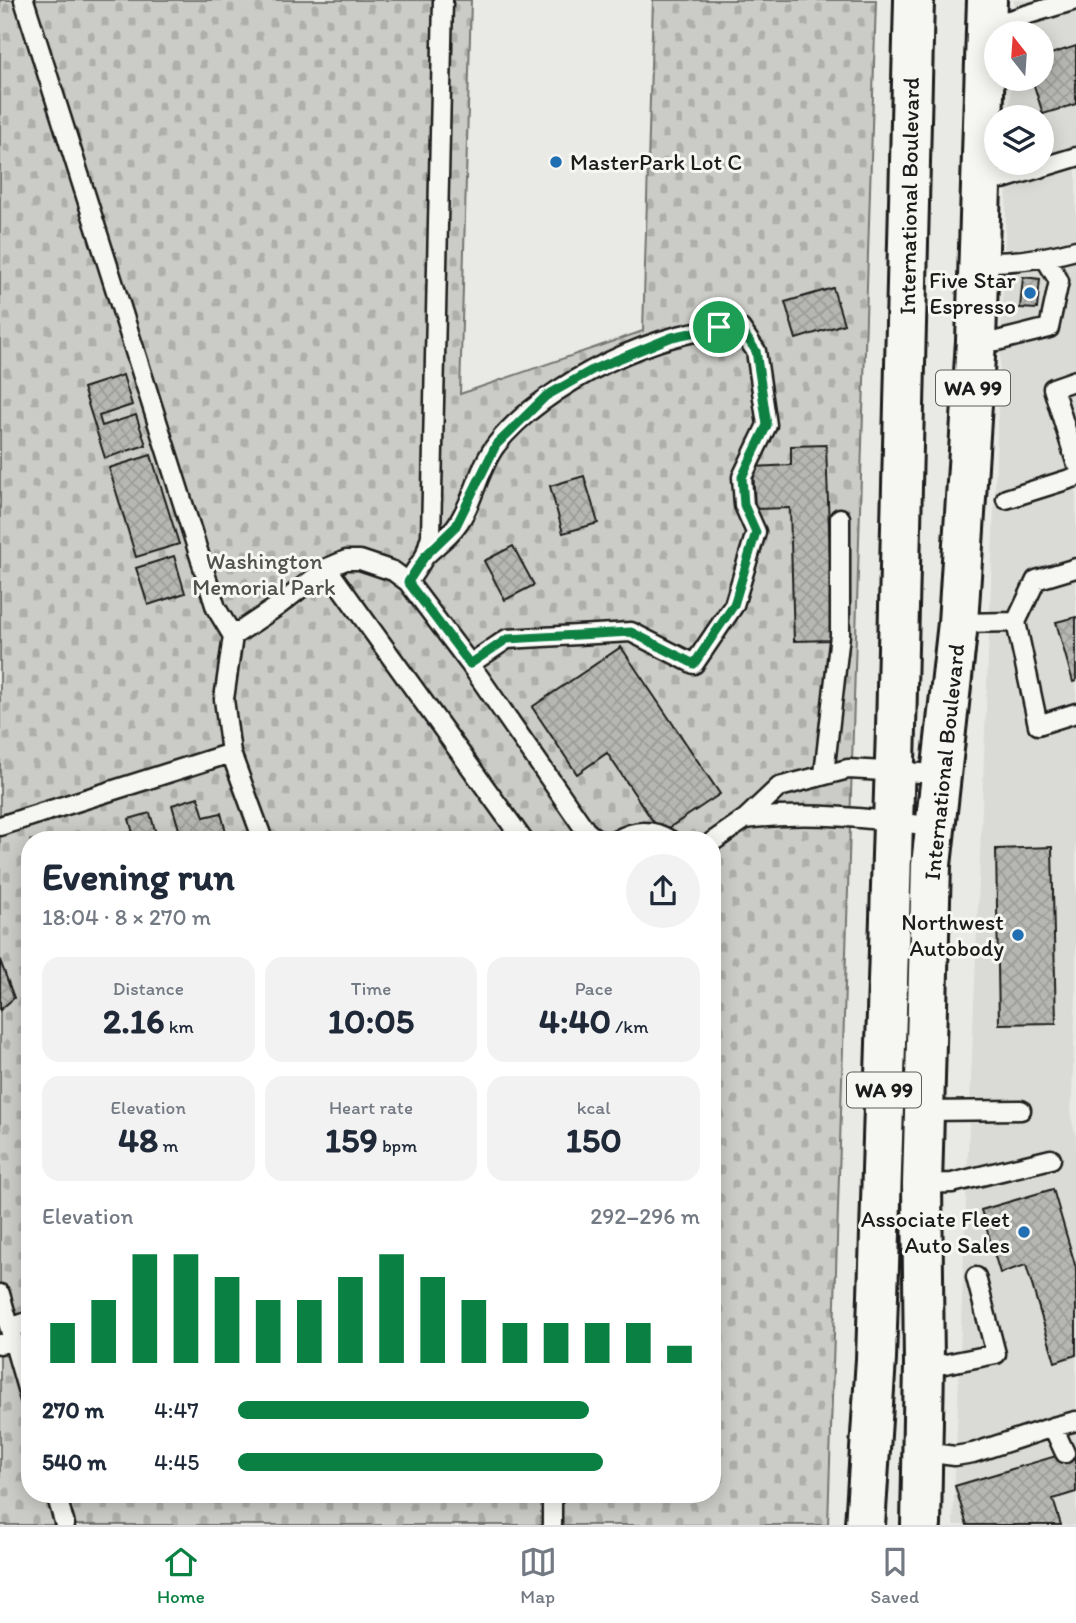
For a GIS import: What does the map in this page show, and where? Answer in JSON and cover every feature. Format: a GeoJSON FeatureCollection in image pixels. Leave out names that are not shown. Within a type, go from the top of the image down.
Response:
{"type":"FeatureCollection","features":[{"type":"Feature","properties":{"kind":"main road","name":"International Boulevard"},"geometry":{"type":"LineString","coordinates":[[865,1525],[876,1359],[895,773],[914,0]]}},
{"type":"Feature","properties":{"kind":"main road","name":"International Boulevard"},"geometry":{"type":"LineString","coordinates":[[921,1525],[924,1365],[922,1184],[931,865],[939,774],[958,624],[976,341],[986,11]]}},
{"type":"Feature","properties":{"kind":"lane"},"geometry":{"type":"LineString","coordinates":[[24,0],[216,608],[233,636],[224,699],[231,753],[259,831]]}},
{"type":"Feature","properties":{"kind":"lane"},"geometry":{"type":"LineString","coordinates":[[425,556],[431,536],[443,0]]}},
{"type":"Feature","properties":{"kind":"lane"},"geometry":{"type":"LineString","coordinates":[[986,11],[1009,20],[1076,0]]}},
{"type":"Feature","properties":{"kind":"lane"},"geometry":{"type":"LineString","coordinates":[[980,179],[1003,179],[1076,157]]}},
{"type":"Feature","properties":{"kind":"lane"},"geometry":{"type":"LineString","coordinates":[[977,262],[1001,263],[1045,258],[1076,250]]}},
{"type":"Feature","properties":{"kind":"lane"},"geometry":{"type":"LineString","coordinates":[[976,341],[997,341],[1049,328],[1059,281],[1045,258]]}},
{"type":"Feature","properties":{"kind":"lane"},"geometry":{"type":"LineString","coordinates":[[408,582],[425,556],[456,526],[496,445],[546,396],[594,369],[672,337],[719,327],[741,329],[756,351],[767,425],[742,477],[744,505],[756,532],[734,605],[694,664],[631,632],[507,639],[470,664]]}},
{"type":"Feature","properties":{"kind":"lane"},"geometry":{"type":"LineString","coordinates":[[1076,380],[1053,387],[1076,461]]}},
{"type":"Feature","properties":{"kind":"lane"},"geometry":{"type":"LineString","coordinates":[[1006,499],[1076,477]]}},
{"type":"Feature","properties":{"kind":"lane"},"geometry":{"type":"LineString","coordinates":[[824,774],[840,635],[840,517]]}},
{"type":"Feature","properties":{"kind":"lane"},"geometry":{"type":"LineString","coordinates":[[233,636],[327,568],[346,560],[360,560],[393,571],[408,582],[470,664],[586,831]]}},
{"type":"Feature","properties":{"kind":"lane"},"geometry":{"type":"LineString","coordinates":[[327,568],[517,831]]}},
{"type":"Feature","properties":{"kind":"lane"},"geometry":{"type":"LineString","coordinates":[[1076,568],[1036,580],[1016,622],[1038,725],[1076,713]]}},
{"type":"Feature","properties":{"kind":"lane"},"geometry":{"type":"LineString","coordinates":[[958,624],[1016,622]]}},
{"type":"Feature","properties":{"kind":"lane"},"geometry":{"type":"LineString","coordinates":[[0,826],[231,753]]}},
{"type":"Feature","properties":{"kind":"lane"},"geometry":{"type":"LineString","coordinates":[[721,836],[779,787],[824,774],[848,769],[939,774]]}},
{"type":"Feature","properties":{"kind":"lane"},"geometry":{"type":"LineString","coordinates":[[744,819],[787,813],[936,827]]}},
{"type":"Feature","properties":{"kind":"lane"},"geometry":{"type":"LineString","coordinates":[[925,1111],[1021,1110]]}},
{"type":"Feature","properties":{"kind":"lane"},"geometry":{"type":"LineString","coordinates":[[922,1184],[952,1183],[1051,1159]]}},
{"type":"Feature","properties":{"kind":"lane"},"geometry":{"type":"LineString","coordinates":[[924,1365],[945,1364],[996,1354],[976,1277]]}},
{"type":"Feature","properties":{"kind":"lane"},"geometry":{"type":"LineString","coordinates":[[0,1294],[8,1337],[21,1374]]}},
{"type":"Feature","properties":{"kind":"lane"},"geometry":{"type":"LineString","coordinates":[[923,1452],[955,1456],[973,1453],[1076,1420]]}},
{"type":"Feature","properties":{"kind":"lane"},"geometry":{"type":"LineString","coordinates":[[1054,1427],[1065,1453]]}},
{"type":"Feature","properties":{"kind":"lane"},"geometry":{"type":"LineString","coordinates":[[59,1503],[65,1525]]}},
{"type":"Feature","properties":{"kind":"lane"},"geometry":{"type":"LineString","coordinates":[[552,1503],[552,1525]]}},
{"type":"Feature","properties":{"kind":"shaded area"},"geometry":{"type":"Polygon","coordinates":[[[1014,0],[1076,0],[1076,995],[1071,1117],[1076,1136],[1076,1525],[953,1525],[1008,175],[1054,175],[1054,105],[1010,105],[1010,91],[1054,91],[1054,21],[1013,21],[1014,0]]]}},
{"type":"Feature","properties":{"kind":"green space","name":"Washington Memorial Park"},"geometry":{"type":"Polygon","coordinates":[[[0,0],[471,0],[460,394],[643,331],[653,0],[876,0],[828,1525],[0,1525],[0,0]]]}},
{"type":"Feature","properties":{"kind":"building"},"geometry":{"type":"Polygon","coordinates":[[[1076,46],[1076,104],[1054,111],[1054,105],[1040,105],[1036,91],[1054,91],[1054,53],[1076,46]]]}},
{"type":"Feature","properties":{"kind":"building","name":"Five Star Espresso"},"geometry":{"type":"Polygon","coordinates":[[[1023,277],[1040,279],[1037,309],[1020,308],[1023,277]]]}},
{"type":"Feature","properties":{"kind":"building"},"geometry":{"type":"Polygon","coordinates":[[[833,288],[844,324],[796,339],[785,302],[833,288]]]}},
{"type":"Feature","properties":{"kind":"building"},"geometry":{"type":"Polygon","coordinates":[[[123,375],[132,405],[99,416],[102,426],[136,415],[146,445],[105,458],[83,388],[123,375]]]}},
{"type":"Feature","properties":{"kind":"building"},"geometry":{"type":"Polygon","coordinates":[[[826,445],[833,640],[794,641],[790,508],[755,509],[753,467],[791,465],[791,446],[826,445]]]}},
{"type":"Feature","properties":{"kind":"building"},"geometry":{"type":"Polygon","coordinates":[[[151,455],[179,544],[136,557],[109,468],[151,455]]]}},
{"type":"Feature","properties":{"kind":"building"},"geometry":{"type":"Polygon","coordinates":[[[584,476],[598,523],[563,533],[550,486],[584,476]]]}},
{"type":"Feature","properties":{"kind":"building"},"geometry":{"type":"Polygon","coordinates":[[[513,546],[534,585],[505,600],[484,561],[513,546]]]}},
{"type":"Feature","properties":{"kind":"building"},"geometry":{"type":"Polygon","coordinates":[[[174,556],[185,593],[148,605],[136,568],[174,556]]]}},
{"type":"Feature","properties":{"kind":"building"},"geometry":{"type":"Polygon","coordinates":[[[1076,617],[1076,681],[1073,682],[1056,622],[1076,617]]]}},
{"type":"Feature","properties":{"kind":"building"},"geometry":{"type":"Polygon","coordinates":[[[621,647],[720,794],[664,831],[660,831],[607,753],[577,774],[532,707],[621,647]]]}},
{"type":"Feature","properties":{"kind":"building"},"geometry":{"type":"Polygon","coordinates":[[[198,797],[204,817],[221,813],[226,831],[179,831],[172,805],[198,797]]]}},
{"type":"Feature","properties":{"kind":"building"},"geometry":{"type":"Polygon","coordinates":[[[150,813],[155,831],[132,831],[129,819],[150,813]]]}},
{"type":"Feature","properties":{"kind":"building"},"geometry":{"type":"Polygon","coordinates":[[[1052,847],[1056,1023],[999,1024],[996,849],[1052,847]]]}},
{"type":"Feature","properties":{"kind":"building"},"geometry":{"type":"Polygon","coordinates":[[[0,960],[14,998],[0,1010],[0,960]]]}},
{"type":"Feature","properties":{"kind":"building"},"geometry":{"type":"Polygon","coordinates":[[[1053,1189],[1076,1268],[1076,1355],[1055,1362],[1026,1265],[1000,1273],[981,1210],[1053,1189]]]}},
{"type":"Feature","properties":{"kind":"building"},"geometry":{"type":"Polygon","coordinates":[[[1076,1450],[1076,1492],[1053,1499],[1061,1525],[967,1525],[955,1486],[1076,1450]]]}},
{"type":"Feature","properties":{"kind":"place","name":"MasterPark Lot C"},"geometry":{"type":"Point","coordinates":[556,162]}},
{"type":"Feature","properties":{"kind":"place","name":"Five Star Espresso"},"geometry":{"type":"Point","coordinates":[1030,293]}},
{"type":"Feature","properties":{"kind":"place","name":"Northwest Autobody"},"geometry":{"type":"Point","coordinates":[1018,935]}},
{"type":"Feature","properties":{"kind":"place","name":"Associate Fleet Auto Sales"},"geometry":{"type":"Point","coordinates":[1024,1232]}},
{"type":"Feature","properties":{"kind":"route"},"geometry":{"type":"LineString","coordinates":[[719,327],[741,329],[756,351],[767,425],[742,477],[744,505],[756,532],[734,605],[694,664],[631,632],[507,639],[470,664],[408,582],[425,556],[456,526],[496,445],[546,396],[594,369],[672,337],[719,327]]}}]}
